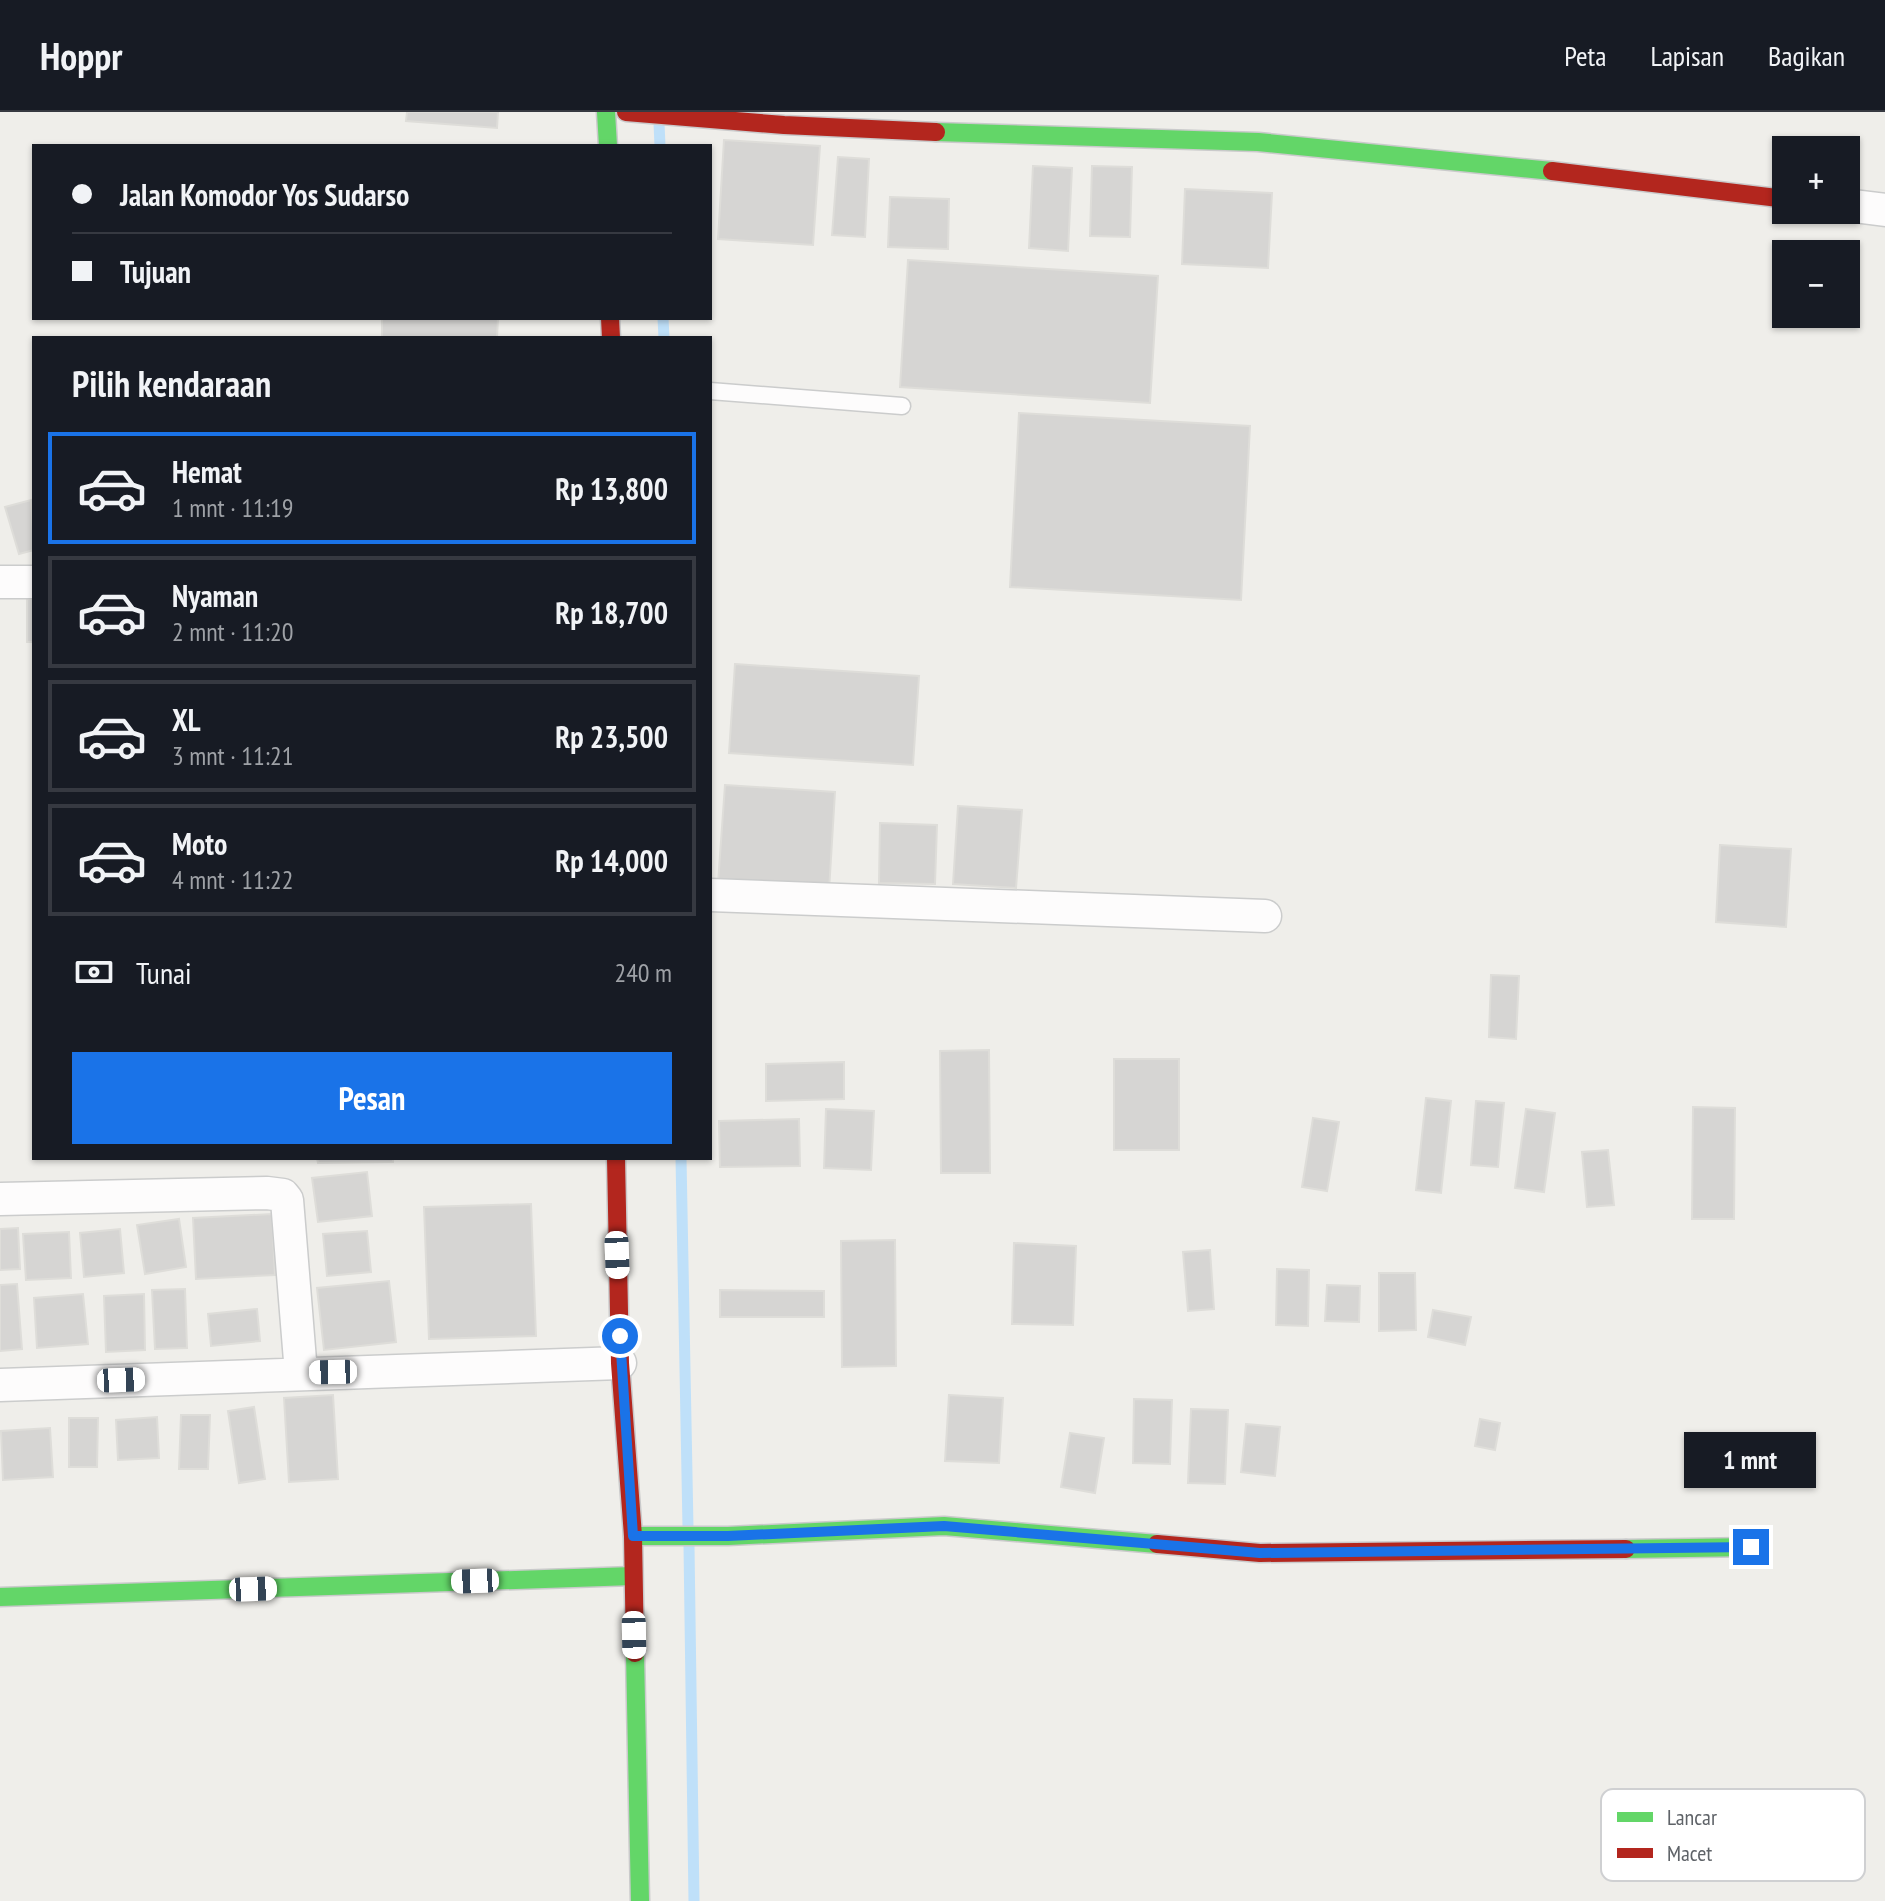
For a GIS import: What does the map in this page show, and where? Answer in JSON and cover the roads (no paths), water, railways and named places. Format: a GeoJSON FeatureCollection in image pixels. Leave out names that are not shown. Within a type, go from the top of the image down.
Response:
{"type":"FeatureCollection","features":[{"type":"Feature","properties":{"kind":"street"},"geometry":{"type":"LineString","coordinates":[[606,112],[608,144]]}},
{"type":"Feature","properties":{"kind":"street"},"geometry":{"type":"LineString","coordinates":[[635,113],[846,131],[1261,142],[1494,163],[1772,197]]}},
{"type":"Feature","properties":{"kind":"street"},"geometry":{"type":"LineString","coordinates":[[1860,207],[1885,210]]}},
{"type":"Feature","properties":{"kind":"street"},"geometry":{"type":"LineString","coordinates":[[0,582],[32,582]]}},
{"type":"Feature","properties":{"kind":"street"},"geometry":{"type":"LineString","coordinates":[[712,895],[1265,916]]}},
{"type":"Feature","properties":{"kind":"street"},"geometry":{"type":"LineString","coordinates":[[616,1160],[620,1363],[633,1536],[640,1901]]}},
{"type":"Feature","properties":{"kind":"street"},"geometry":{"type":"LineString","coordinates":[[0,1199],[283,1195],[287,1200],[301,1373]]}},
{"type":"Feature","properties":{"kind":"street"},"geometry":{"type":"LineString","coordinates":[[0,1385],[620,1363]]}},
{"type":"Feature","properties":{"kind":"street"},"geometry":{"type":"LineString","coordinates":[[633,1536],[728,1536],[944,1526],[1260,1553],[1751,1547]]}},
{"type":"Feature","properties":{"kind":"street"},"geometry":{"type":"LineString","coordinates":[[0,1597],[633,1576]]}},
{"type":"Feature","properties":{"kind":"lane"},"geometry":{"type":"LineString","coordinates":[[712,391],[902,406]]}},
{"type":"Feature","properties":{"kind":"waterway"},"geometry":{"type":"LineString","coordinates":[[659,123],[660,144]]}},
{"type":"Feature","properties":{"kind":"waterway"},"geometry":{"type":"LineString","coordinates":[[663,320],[664,336]]}},
{"type":"Feature","properties":{"kind":"waterway"},"geometry":{"type":"LineString","coordinates":[[681,1160],[688,1528]]}},
{"type":"Feature","properties":{"kind":"waterway"},"geometry":{"type":"LineString","coordinates":[[689,1546],[694,1901]]}}]}
